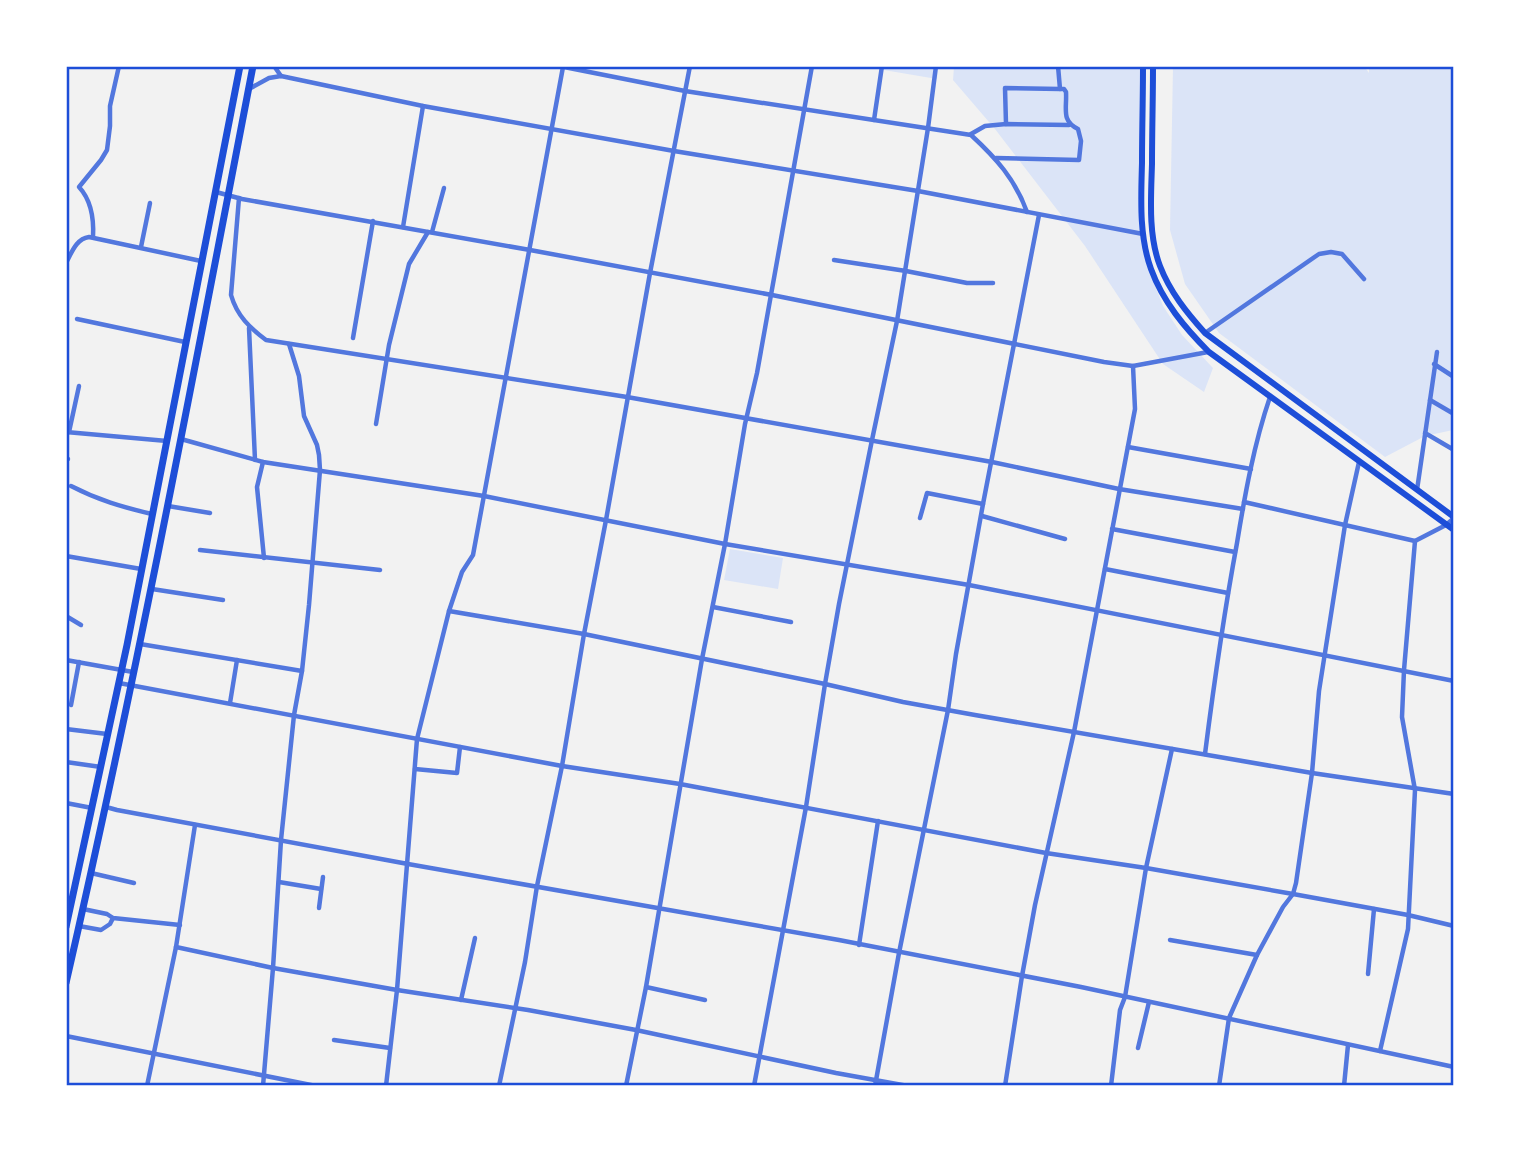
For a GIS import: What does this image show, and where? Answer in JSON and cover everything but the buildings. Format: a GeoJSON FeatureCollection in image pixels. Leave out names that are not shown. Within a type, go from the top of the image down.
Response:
{"type":"FeatureCollection","features":[{"type":"Feature","properties":{"kind":"main road"},"geometry":{"type":"LineString","coordinates":[[66,927],[119,683],[240,66]]}},
{"type":"Feature","properties":{"kind":"main road"},"geometry":{"type":"LineString","coordinates":[[66,983],[151,589],[253,66]]}},
{"type":"Feature","properties":{"kind":"main road"},"geometry":{"type":"LineString","coordinates":[[1143,66],[1143,234],[1151,269],[1159,288],[1181,323],[1209,352],[1454,530]]}},
{"type":"Feature","properties":{"kind":"main road"},"geometry":{"type":"LineString","coordinates":[[1153,66],[1151,205],[1154,247],[1159,265],[1179,301],[1205,333],[1454,518]]}},
{"type":"Feature","properties":{"kind":"main road"},"geometry":{"type":"LineString","coordinates":[[1141,205],[1151,205]]}},
{"type":"Feature","properties":{"kind":"street"},"geometry":{"type":"LineString","coordinates":[[93,237],[89,201],[79,187],[107,150],[109,115],[119,66]]}},
{"type":"Feature","properties":{"kind":"street"},"geometry":{"type":"LineString","coordinates":[[274,66],[281,76]]}},
{"type":"Feature","properties":{"kind":"street"},"geometry":{"type":"LineString","coordinates":[[499,1086],[562,766],[650,273],[690,66]]}},
{"type":"Feature","properties":{"kind":"street"},"geometry":{"type":"LineString","coordinates":[[626,1086],[812,66]]}},
{"type":"Feature","properties":{"kind":"street"},"geometry":{"type":"LineString","coordinates":[[874,120],[882,66]]}},
{"type":"Feature","properties":{"kind":"street"},"geometry":{"type":"LineString","coordinates":[[754,1086],[806,807],[825,684],[906,271],[936,66]]}},
{"type":"Feature","properties":{"kind":"street"},"geometry":{"type":"LineString","coordinates":[[1058,66],[1060,89]]}},
{"type":"Feature","properties":{"kind":"street"},"geometry":{"type":"LineString","coordinates":[[386,1086],[397,990],[417,739],[449,611],[462,572],[473,555],[564,67],[594,69],[685,91],[971,135],[996,158],[1014,183],[1027,212]]}},
{"type":"Feature","properties":{"kind":"street"},"geometry":{"type":"LineString","coordinates":[[249,89],[269,78],[281,76],[423,106],[918,191],[1143,234]]}},
{"type":"Feature","properties":{"kind":"street"},"geometry":{"type":"LineString","coordinates":[[1006,124],[1005,88],[1064,89],[1069,125]]}},
{"type":"Feature","properties":{"kind":"street"},"geometry":{"type":"LineString","coordinates":[[403,227],[423,106]]}},
{"type":"Feature","properties":{"kind":"street"},"geometry":{"type":"LineString","coordinates":[[971,135],[985,126],[1006,124],[1069,125],[1079,129],[1079,160],[996,158]]}},
{"type":"Feature","properties":{"kind":"street"},"geometry":{"type":"LineString","coordinates":[[376,425],[389,345],[409,264],[430,232],[444,188]]}},
{"type":"Feature","properties":{"kind":"street"},"geometry":{"type":"LineString","coordinates":[[215,192],[772,295],[1104,362],[1133,366],[1209,352]]}},
{"type":"Feature","properties":{"kind":"street"},"geometry":{"type":"LineString","coordinates":[[239,198],[230,296],[249,327],[266,340],[628,397],[992,462],[1119,489],[1243,509]]}},
{"type":"Feature","properties":{"kind":"street"},"geometry":{"type":"LineString","coordinates":[[141,247],[150,203]]}},
{"type":"Feature","properties":{"kind":"street"},"geometry":{"type":"LineString","coordinates":[[875,1082],[948,710],[983,504],[1039,215]]}},
{"type":"Feature","properties":{"kind":"street"},"geometry":{"type":"LineString","coordinates":[[354,338],[373,221]]}},
{"type":"Feature","properties":{"kind":"street"},"geometry":{"type":"LineString","coordinates":[[66,263],[83,237],[202,261]]}},
{"type":"Feature","properties":{"kind":"street"},"geometry":{"type":"LineString","coordinates":[[1205,333],[1319,254],[1342,254],[1364,279]]}},
{"type":"Feature","properties":{"kind":"street"},"geometry":{"type":"LineString","coordinates":[[834,260],[967,283],[993,283]]}},
{"type":"Feature","properties":{"kind":"street"},"geometry":{"type":"LineString","coordinates":[[77,318],[186,342]]}},
{"type":"Feature","properties":{"kind":"street"},"geometry":{"type":"LineString","coordinates":[[249,327],[256,460]]}},
{"type":"Feature","properties":{"kind":"street"},"geometry":{"type":"LineString","coordinates":[[264,1086],[281,840],[294,715],[302,671],[320,470],[317,445],[304,416],[299,376],[289,344]]}},
{"type":"Feature","properties":{"kind":"street"},"geometry":{"type":"LineString","coordinates":[[1417,491],[1437,352]]}},
{"type":"Feature","properties":{"kind":"street"},"geometry":{"type":"LineString","coordinates":[[1434,364],[1454,377]]}},
{"type":"Feature","properties":{"kind":"street"},"geometry":{"type":"LineString","coordinates":[[1005,1086],[1022,976],[1046,853],[1074,732],[1135,410],[1133,366]]}},
{"type":"Feature","properties":{"kind":"street"},"geometry":{"type":"LineString","coordinates":[[79,386],[68,432],[167,442]]}},
{"type":"Feature","properties":{"kind":"street"},"geometry":{"type":"LineString","coordinates":[[1205,754],[1220,635],[1244,502],[1261,424],[1270,397]]}},
{"type":"Feature","properties":{"kind":"street"},"geometry":{"type":"LineString","coordinates":[[1430,400],[1454,414]]}},
{"type":"Feature","properties":{"kind":"street"},"geometry":{"type":"LineString","coordinates":[[1425,433],[1454,450]]}},
{"type":"Feature","properties":{"kind":"street"},"geometry":{"type":"LineString","coordinates":[[180,439],[263,462],[484,496],[725,544],[970,585],[1454,681]]}},
{"type":"Feature","properties":{"kind":"street"},"geometry":{"type":"LineString","coordinates":[[1128,447],[1251,469]]}},
{"type":"Feature","properties":{"kind":"street"},"geometry":{"type":"LineString","coordinates":[[263,462],[257,487],[264,558]]}},
{"type":"Feature","properties":{"kind":"street"},"geometry":{"type":"LineString","coordinates":[[1219,1086],[1228,1018],[1256,955],[1293,894],[1296,883],[1312,773],[1324,656],[1345,525],[1359,462]]}},
{"type":"Feature","properties":{"kind":"street"},"geometry":{"type":"LineString","coordinates":[[71,486],[91,497],[152,514]]}},
{"type":"Feature","properties":{"kind":"street"},"geometry":{"type":"LineString","coordinates":[[920,518],[926,493],[983,504]]}},
{"type":"Feature","properties":{"kind":"street"},"geometry":{"type":"LineString","coordinates":[[1244,502],[1415,541],[1454,518]]}},
{"type":"Feature","properties":{"kind":"street"},"geometry":{"type":"LineString","coordinates":[[167,506],[209,513]]}},
{"type":"Feature","properties":{"kind":"street"},"geometry":{"type":"LineString","coordinates":[[982,516],[1065,539]]}},
{"type":"Feature","properties":{"kind":"street"},"geometry":{"type":"LineString","coordinates":[[1112,529],[1235,552]]}},
{"type":"Feature","properties":{"kind":"street"},"geometry":{"type":"LineString","coordinates":[[1380,1051],[1408,929],[1415,790],[1402,717],[1415,541]]}},
{"type":"Feature","properties":{"kind":"street"},"geometry":{"type":"LineString","coordinates":[[200,551],[380,570]]}},
{"type":"Feature","properties":{"kind":"street"},"geometry":{"type":"LineString","coordinates":[[66,556],[141,569]]}},
{"type":"Feature","properties":{"kind":"street"},"geometry":{"type":"LineString","coordinates":[[1105,569],[1228,593]]}},
{"type":"Feature","properties":{"kind":"street"},"geometry":{"type":"LineString","coordinates":[[151,589],[223,600]]}},
{"type":"Feature","properties":{"kind":"street"},"geometry":{"type":"LineString","coordinates":[[713,607],[791,622]]}},
{"type":"Feature","properties":{"kind":"street"},"geometry":{"type":"LineString","coordinates":[[449,611],[584,634],[904,702],[1312,773],[1454,794]]}},
{"type":"Feature","properties":{"kind":"street"},"geometry":{"type":"LineString","coordinates":[[66,616],[80,625]]}},
{"type":"Feature","properties":{"kind":"street"},"geometry":{"type":"LineString","coordinates":[[139,644],[302,671]]}},
{"type":"Feature","properties":{"kind":"street"},"geometry":{"type":"LineString","coordinates":[[66,660],[133,672]]}},
{"type":"Feature","properties":{"kind":"street"},"geometry":{"type":"LineString","coordinates":[[230,703],[237,660]]}},
{"type":"Feature","properties":{"kind":"street"},"geometry":{"type":"LineString","coordinates":[[71,705],[79,662]]}},
{"type":"Feature","properties":{"kind":"street"},"geometry":{"type":"LineString","coordinates":[[119,683],[1046,853],[1293,894],[1454,926]]}},
{"type":"Feature","properties":{"kind":"street"},"geometry":{"type":"LineString","coordinates":[[66,729],[108,735]]}},
{"type":"Feature","properties":{"kind":"street"},"geometry":{"type":"LineString","coordinates":[[415,769],[457,773],[460,747]]}},
{"type":"Feature","properties":{"kind":"street"},"geometry":{"type":"LineString","coordinates":[[1111,1086],[1120,1010],[1125,997],[1146,868],[1172,749]]}},
{"type":"Feature","properties":{"kind":"street"},"geometry":{"type":"LineString","coordinates":[[66,762],[102,767]]}},
{"type":"Feature","properties":{"kind":"street"},"geometry":{"type":"LineString","coordinates":[[66,803],[93,808]]}},
{"type":"Feature","properties":{"kind":"street"},"geometry":{"type":"LineString","coordinates":[[106,807],[1022,976],[1454,1067]]}},
{"type":"Feature","properties":{"kind":"street"},"geometry":{"type":"LineString","coordinates":[[859,945],[878,821]]}},
{"type":"Feature","properties":{"kind":"street"},"geometry":{"type":"LineString","coordinates":[[147,1086],[176,947],[195,825]]}},
{"type":"Feature","properties":{"kind":"street"},"geometry":{"type":"LineString","coordinates":[[91,873],[134,883]]}},
{"type":"Feature","properties":{"kind":"street"},"geometry":{"type":"LineString","coordinates":[[319,908],[323,877]]}},
{"type":"Feature","properties":{"kind":"street"},"geometry":{"type":"LineString","coordinates":[[279,882],[321,889]]}},
{"type":"Feature","properties":{"kind":"street"},"geometry":{"type":"LineString","coordinates":[[66,884],[76,885]]}},
{"type":"Feature","properties":{"kind":"street"},"geometry":{"type":"LineString","coordinates":[[83,909],[107,914],[113,918],[180,925]]}},
{"type":"Feature","properties":{"kind":"street"},"geometry":{"type":"LineString","coordinates":[[1368,974],[1374,909]]}},
{"type":"Feature","properties":{"kind":"street"},"geometry":{"type":"LineString","coordinates":[[79,926],[101,930],[110,925],[113,918]]}},
{"type":"Feature","properties":{"kind":"street"},"geometry":{"type":"LineString","coordinates":[[461,1000],[475,938]]}},
{"type":"Feature","properties":{"kind":"street"},"geometry":{"type":"LineString","coordinates":[[1170,940],[1256,955]]}},
{"type":"Feature","properties":{"kind":"street"},"geometry":{"type":"LineString","coordinates":[[176,947],[273,968],[636,1030],[875,1082],[908,1086]]}},
{"type":"Feature","properties":{"kind":"street"},"geometry":{"type":"LineString","coordinates":[[646,987],[705,1000]]}},
{"type":"Feature","properties":{"kind":"street"},"geometry":{"type":"LineString","coordinates":[[1138,1048],[1149,1002]]}},
{"type":"Feature","properties":{"kind":"street"},"geometry":{"type":"LineString","coordinates":[[66,1037],[316,1086]]}},
{"type":"Feature","properties":{"kind":"street"},"geometry":{"type":"LineString","coordinates":[[334,1040],[390,1048]]}},
{"type":"Feature","properties":{"kind":"street"},"geometry":{"type":"LineString","coordinates":[[1344,1086],[1348,1045]]}},
{"type":"Feature","properties":{"kind":"shaded area"},"geometry":{"type":"Polygon","coordinates":[[[1364,66],[1369,73],[1369,67],[1453,67],[1453,430],[1425,436],[1385,457],[1219,333],[1185,284],[1170,230],[1173,67],[1364,66]]]}},
{"type":"Feature","properties":{"kind":"shaded area"},"geometry":{"type":"Polygon","coordinates":[[[866,67],[938,67],[937,79],[866,67]]]}},
{"type":"Feature","properties":{"kind":"shaded area"},"geometry":{"type":"Polygon","coordinates":[[[954,67],[1140,67],[1141,230],[1149,270],[1163,306],[1182,335],[1213,368],[1204,392],[1163,364],[1085,246],[995,129],[953,80],[954,67]]]}},
{"type":"Feature","properties":{"kind":"shaded area"},"geometry":{"type":"Polygon","coordinates":[[[730,549],[783,558],[778,589],[724,580],[730,549]]]}}]}
